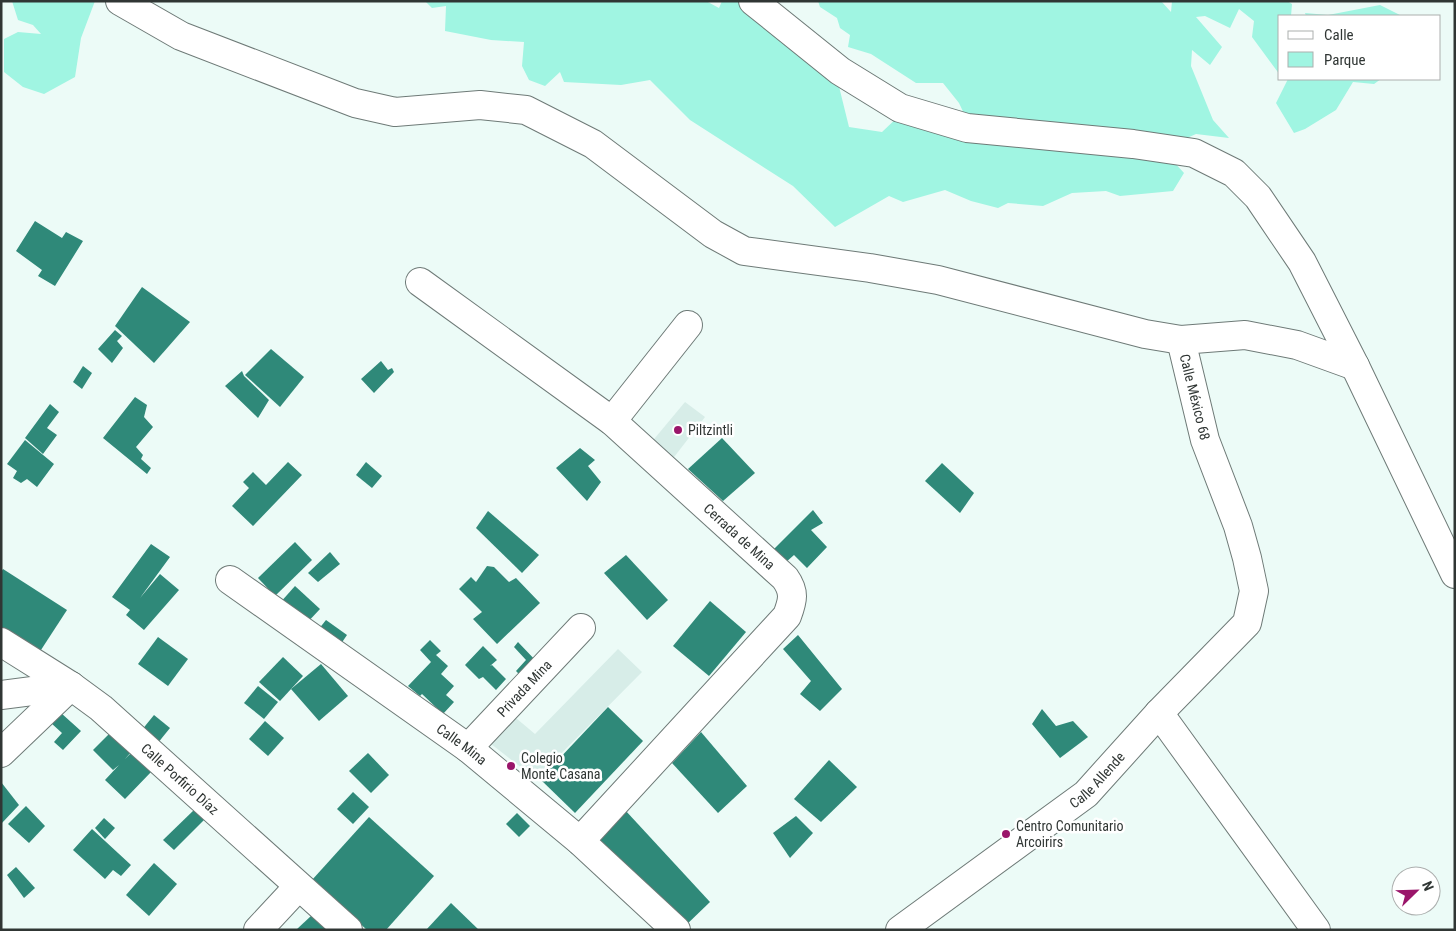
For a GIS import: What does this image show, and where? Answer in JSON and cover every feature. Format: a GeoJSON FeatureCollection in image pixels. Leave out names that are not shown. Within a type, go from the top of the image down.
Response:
{"type":"FeatureCollection","features":[{"type":"Feature","properties":{"kind":"street"},"geometry":{"type":"LineString","coordinates":[[120,1],[181,36],[355,103],[394,112],[480,105],[526,110],[593,144],[713,234],[744,251],[870,268],[938,280],[1146,334],[1181,340]]}},
{"type":"Feature","properties":{"kind":"street"},"geometry":{"type":"LineString","coordinates":[[753,1],[840,71],[900,108],[966,128],[1133,144],[1194,153],[1234,172],[1258,197],[1302,262],[1355,366],[1455,574]]}},
{"type":"Feature","properties":{"kind":"street","name":"Cerrada de Mina"},"geometry":{"type":"LineString","coordinates":[[420,282],[612,421],[785,578],[792,588],[793,600],[786,616],[580,841]]}},
{"type":"Feature","properties":{"kind":"street"},"geometry":{"type":"LineString","coordinates":[[612,421],[688,325]]}},
{"type":"Feature","properties":{"kind":"street","name":"Calle México 68"},"geometry":{"type":"LineString","coordinates":[[1248,624],[1254,591],[1247,558],[1238,526],[1204,440],[1181,340],[1245,335],[1297,345],[1355,366]]}},
{"type":"Feature","properties":{"kind":"street","name":"Calle Mina"},"geometry":{"type":"LineString","coordinates":[[230,580],[468,748],[580,841],[676,930]]}},
{"type":"Feature","properties":{"kind":"street","name":"Calle Allende"},"geometry":{"type":"LineString","coordinates":[[900,930],[1086,794],[1159,713],[1248,624]]}},
{"type":"Feature","properties":{"kind":"street","name":"Privada Mina"},"geometry":{"type":"LineString","coordinates":[[468,748],[581,628]]}},
{"type":"Feature","properties":{"kind":"street","name":"Calle Porfirio Díaz"},"geometry":{"type":"LineString","coordinates":[[1,642],[71,686],[101,708],[298,888],[348,930]]}},
{"type":"Feature","properties":{"kind":"street"},"geometry":{"type":"LineString","coordinates":[[1,696],[71,686]]}},
{"type":"Feature","properties":{"kind":"street"},"geometry":{"type":"LineString","coordinates":[[1,753],[71,686]]}},
{"type":"Feature","properties":{"kind":"street"},"geometry":{"type":"LineString","coordinates":[[1159,713],[1316,930]]}},
{"type":"Feature","properties":{"kind":"street"},"geometry":{"type":"LineString","coordinates":[[258,930],[298,888]]}},
{"type":"Feature","properties":{"kind":"shaded area","name":"Piltzintli"},"geometry":{"type":"Polygon","coordinates":[[[685,402],[705,417],[671,461],[650,444],[685,402]]]}},
{"type":"Feature","properties":{"kind":"shaded area"},"geometry":{"type":"Polygon","coordinates":[[[618,649],[642,672],[536,779],[486,740],[510,713],[535,734],[618,649]]]}},
{"type":"Feature","properties":{"kind":"green space"},"geometry":{"type":"Polygon","coordinates":[[[12,1],[95,1],[81,38],[75,77],[44,94],[23,87],[4,72],[4,39],[18,32],[41,34],[33,25],[18,20],[12,1]]]}},
{"type":"Feature","properties":{"kind":"green space"},"geometry":{"type":"Polygon","coordinates":[[[425,1],[706,1],[719,8],[722,1],[747,1],[829,46],[849,127],[882,132],[901,114],[968,122],[959,103],[943,83],[916,83],[871,54],[848,47],[850,35],[840,28],[837,18],[820,7],[818,1],[1161,1],[1171,12],[1172,1],[1287,1],[1292,4],[1291,15],[1278,15],[1278,72],[1252,37],[1254,21],[1239,9],[1230,28],[1205,16],[1196,17],[1222,47],[1210,65],[1192,50],[1191,66],[1213,120],[1229,138],[1196,134],[1162,149],[1184,173],[1173,191],[1120,196],[1106,191],[1072,193],[1043,206],[1008,203],[998,208],[971,201],[945,190],[903,202],[889,196],[835,227],[793,186],[690,120],[650,80],[621,85],[564,82],[560,72],[545,86],[529,80],[522,66],[524,42],[491,40],[445,31],[446,6],[432,8],[425,1]]]}},
{"type":"Feature","properties":{"kind":"green space"},"geometry":{"type":"Polygon","coordinates":[[[1380,5],[1400,15],[1328,15],[1380,5]]]}},
{"type":"Feature","properties":{"kind":"green space"},"geometry":{"type":"Polygon","coordinates":[[[1305,13],[1328,15],[1306,15],[1305,13]]]}},
{"type":"Feature","properties":{"kind":"green space"},"geometry":{"type":"Polygon","coordinates":[[[1288,80],[1380,80],[1374,84],[1353,82],[1336,110],[1305,129],[1294,133],[1276,103],[1288,80]]]}},
{"type":"Feature","properties":{"kind":"building"},"geometry":{"type":"Polygon","coordinates":[[[35,221],[62,238],[66,232],[83,241],[55,286],[38,276],[42,270],[16,251],[35,221]]]}},
{"type":"Feature","properties":{"kind":"building"},"geometry":{"type":"Polygon","coordinates":[[[142,287],[190,322],[154,363],[115,326],[142,287]]]}},
{"type":"Feature","properties":{"kind":"building"},"geometry":{"type":"Polygon","coordinates":[[[115,330],[122,336],[117,341],[123,348],[112,363],[98,349],[115,330]]]}},
{"type":"Feature","properties":{"kind":"building"},"geometry":{"type":"Polygon","coordinates":[[[271,349],[304,377],[280,407],[245,375],[271,349]]]}},
{"type":"Feature","properties":{"kind":"building"},"geometry":{"type":"Polygon","coordinates":[[[381,361],[388,370],[392,368],[394,372],[374,393],[361,379],[381,361]]]}},
{"type":"Feature","properties":{"kind":"building"},"geometry":{"type":"Polygon","coordinates":[[[83,366],[92,373],[82,389],[73,382],[83,366]]]}},
{"type":"Feature","properties":{"kind":"building"},"geometry":{"type":"Polygon","coordinates":[[[242,371],[244,376],[269,400],[258,418],[225,386],[242,371]]]}},
{"type":"Feature","properties":{"kind":"building"},"geometry":{"type":"Polygon","coordinates":[[[135,397],[147,405],[144,417],[153,427],[136,447],[143,455],[141,459],[151,468],[147,474],[103,438],[135,397]]]}},
{"type":"Feature","properties":{"kind":"building"},"geometry":{"type":"Polygon","coordinates":[[[50,404],[59,412],[47,428],[57,435],[43,454],[25,438],[50,404]]]}},
{"type":"Feature","properties":{"kind":"building"},"geometry":{"type":"Polygon","coordinates":[[[722,438],[755,473],[723,501],[688,469],[722,438]]]}},
{"type":"Feature","properties":{"kind":"building"},"geometry":{"type":"Polygon","coordinates":[[[25,440],[54,464],[37,487],[27,479],[21,483],[13,478],[17,471],[7,464],[25,440]]]}},
{"type":"Feature","properties":{"kind":"building"},"geometry":{"type":"Polygon","coordinates":[[[580,448],[595,460],[588,466],[601,482],[587,501],[556,468],[580,448]]]}},
{"type":"Feature","properties":{"kind":"building"},"geometry":{"type":"Polygon","coordinates":[[[288,462],[302,475],[253,526],[232,506],[249,488],[243,482],[253,472],[266,485],[288,462]]]}},
{"type":"Feature","properties":{"kind":"building"},"geometry":{"type":"Polygon","coordinates":[[[366,462],[382,476],[372,488],[356,475],[366,462]]]}},
{"type":"Feature","properties":{"kind":"building"},"geometry":{"type":"Polygon","coordinates":[[[942,463],[974,493],[960,513],[925,481],[942,463]]]}},
{"type":"Feature","properties":{"kind":"building"},"geometry":{"type":"Polygon","coordinates":[[[813,510],[823,523],[811,530],[827,547],[807,568],[794,555],[785,563],[773,550],[813,510]]]}},
{"type":"Feature","properties":{"kind":"building"},"geometry":{"type":"Polygon","coordinates":[[[488,511],[539,555],[522,573],[476,528],[488,511]]]}},
{"type":"Feature","properties":{"kind":"building"},"geometry":{"type":"Polygon","coordinates":[[[295,542],[312,560],[275,596],[258,578],[295,542]]]}},
{"type":"Feature","properties":{"kind":"building"},"geometry":{"type":"Polygon","coordinates":[[[151,544],[170,557],[140,598],[160,574],[179,590],[144,630],[126,615],[130,610],[112,597],[151,544]]]}},
{"type":"Feature","properties":{"kind":"building"},"geometry":{"type":"Polygon","coordinates":[[[330,552],[340,564],[318,582],[308,573],[330,552]]]}},
{"type":"Feature","properties":{"kind":"building"},"geometry":{"type":"Polygon","coordinates":[[[626,555],[668,600],[647,620],[604,573],[626,555]]]}},
{"type":"Feature","properties":{"kind":"building"},"geometry":{"type":"Polygon","coordinates":[[[487,566],[494,567],[509,582],[516,578],[540,603],[497,644],[473,619],[482,612],[459,589],[471,577],[476,582],[487,566]]]}},
{"type":"Feature","properties":{"kind":"building"},"geometry":{"type":"Polygon","coordinates":[[[3,569],[67,610],[39,653],[1,629],[1,572],[3,569]]]}},
{"type":"Feature","properties":{"kind":"building"},"geometry":{"type":"Polygon","coordinates":[[[295,586],[320,609],[304,626],[279,604],[295,586]]]}},
{"type":"Feature","properties":{"kind":"building"},"geometry":{"type":"Polygon","coordinates":[[[710,601],[746,632],[709,676],[673,646],[710,601]]]}},
{"type":"Feature","properties":{"kind":"building"},"geometry":{"type":"Polygon","coordinates":[[[326,620],[347,635],[336,651],[314,635],[326,620]]]}},
{"type":"Feature","properties":{"kind":"building"},"geometry":{"type":"Polygon","coordinates":[[[798,635],[842,689],[820,711],[800,694],[811,681],[783,649],[798,635]]]}},
{"type":"Feature","properties":{"kind":"building"},"geometry":{"type":"Polygon","coordinates":[[[158,637],[188,659],[168,686],[138,664],[158,637]]]}},
{"type":"Feature","properties":{"kind":"building"},"geometry":{"type":"Polygon","coordinates":[[[430,640],[441,651],[436,655],[448,666],[441,674],[454,686],[446,695],[454,702],[443,714],[422,694],[420,696],[408,686],[431,662],[420,650],[430,640]]]}},
{"type":"Feature","properties":{"kind":"building"},"geometry":{"type":"Polygon","coordinates":[[[518,642],[538,663],[523,678],[516,671],[526,660],[514,647],[518,642]]]}},
{"type":"Feature","properties":{"kind":"building"},"geometry":{"type":"Polygon","coordinates":[[[483,646],[497,660],[490,666],[492,665],[506,679],[496,690],[483,677],[479,679],[465,665],[483,646]]]}},
{"type":"Feature","properties":{"kind":"building"},"geometry":{"type":"Polygon","coordinates":[[[283,657],[303,676],[280,701],[259,682],[283,657]]]}},
{"type":"Feature","properties":{"kind":"building"},"geometry":{"type":"Polygon","coordinates":[[[321,664],[348,696],[319,721],[291,689],[321,664]]]}},
{"type":"Feature","properties":{"kind":"building"},"geometry":{"type":"Polygon","coordinates":[[[258,686],[278,702],[264,719],[244,703],[258,686]]]}},
{"type":"Feature","properties":{"kind":"building"},"geometry":{"type":"Polygon","coordinates":[[[608,707],[643,741],[575,813],[540,779],[608,707]]]}},
{"type":"Feature","properties":{"kind":"building"},"geometry":{"type":"Polygon","coordinates":[[[1042,709],[1056,726],[1073,721],[1088,737],[1060,758],[1032,724],[1042,709]]]}},
{"type":"Feature","properties":{"kind":"building"},"geometry":{"type":"Polygon","coordinates":[[[61,713],[81,731],[63,750],[54,742],[62,733],[51,723],[61,713]]]}},
{"type":"Feature","properties":{"kind":"building"},"geometry":{"type":"Polygon","coordinates":[[[154,715],[170,728],[153,749],[137,736],[154,715]]]}},
{"type":"Feature","properties":{"kind":"building"},"geometry":{"type":"Polygon","coordinates":[[[265,721],[284,738],[268,756],[249,739],[265,721]]]}},
{"type":"Feature","properties":{"kind":"building"},"geometry":{"type":"Polygon","coordinates":[[[112,731],[132,751],[125,759],[132,752],[152,771],[125,799],[105,780],[119,765],[113,770],[93,750],[112,731]]]}},
{"type":"Feature","properties":{"kind":"building"},"geometry":{"type":"Polygon","coordinates":[[[701,732],[747,786],[718,813],[672,763],[701,732]]]}},
{"type":"Feature","properties":{"kind":"building"},"geometry":{"type":"Polygon","coordinates":[[[368,753],[389,775],[371,793],[349,771],[368,753]]]}},
{"type":"Feature","properties":{"kind":"building"},"geometry":{"type":"Polygon","coordinates":[[[829,760],[857,787],[821,822],[794,799],[829,760]]]}},
{"type":"Feature","properties":{"kind":"building"},"geometry":{"type":"Polygon","coordinates":[[[1,782],[19,805],[1,824],[1,782]]]}},
{"type":"Feature","properties":{"kind":"building"},"geometry":{"type":"Polygon","coordinates":[[[353,792],[369,807],[353,824],[337,809],[353,792]]]}},
{"type":"Feature","properties":{"kind":"building"},"geometry":{"type":"Polygon","coordinates":[[[26,806],[45,826],[29,843],[8,824],[26,806]]]}},
{"type":"Feature","properties":{"kind":"building"},"geometry":{"type":"Polygon","coordinates":[[[196,808],[206,818],[174,850],[163,840],[196,808]]]}},
{"type":"Feature","properties":{"kind":"building"},"geometry":{"type":"Polygon","coordinates":[[[625,810],[710,902],[683,928],[596,840],[625,810]]]}},
{"type":"Feature","properties":{"kind":"building"},"geometry":{"type":"Polygon","coordinates":[[[517,813],[530,826],[519,837],[506,824],[517,813]]]}},
{"type":"Feature","properties":{"kind":"building"},"geometry":{"type":"Polygon","coordinates":[[[796,816],[813,833],[790,858],[773,833],[796,816]]]}},
{"type":"Feature","properties":{"kind":"building"},"geometry":{"type":"Polygon","coordinates":[[[369,817],[434,876],[386,930],[367,930],[312,880],[369,817]]]}},
{"type":"Feature","properties":{"kind":"building"},"geometry":{"type":"Polygon","coordinates":[[[104,818],[115,828],[105,839],[95,828],[104,818]]]}},
{"type":"Feature","properties":{"kind":"building"},"geometry":{"type":"Polygon","coordinates":[[[92,829],[131,865],[121,876],[113,870],[105,879],[73,850],[92,829]]]}},
{"type":"Feature","properties":{"kind":"building"},"geometry":{"type":"Polygon","coordinates":[[[154,863],[177,884],[149,916],[126,895],[154,863]]]}},
{"type":"Feature","properties":{"kind":"building"},"geometry":{"type":"Polygon","coordinates":[[[16,867],[35,888],[24,898],[7,875],[16,867]]]}},
{"type":"Feature","properties":{"kind":"building"},"geometry":{"type":"Polygon","coordinates":[[[451,903],[479,930],[426,930],[451,903]]]}},
{"type":"Feature","properties":{"kind":"building"},"geometry":{"type":"Polygon","coordinates":[[[312,915],[327,930],[296,930],[312,915]]]}},
{"type":"Feature","properties":{"kind":"place","name":"Piltzintli"},"geometry":{"type":"Point","coordinates":[678,430]}},
{"type":"Feature","properties":{"kind":"place","name":"Colegio Monte Casana"},"geometry":{"type":"Point","coordinates":[511,766]}},
{"type":"Feature","properties":{"kind":"place","name":"Centro Comunitario Arcoirirs"},"geometry":{"type":"Point","coordinates":[1006,834]}}]}
